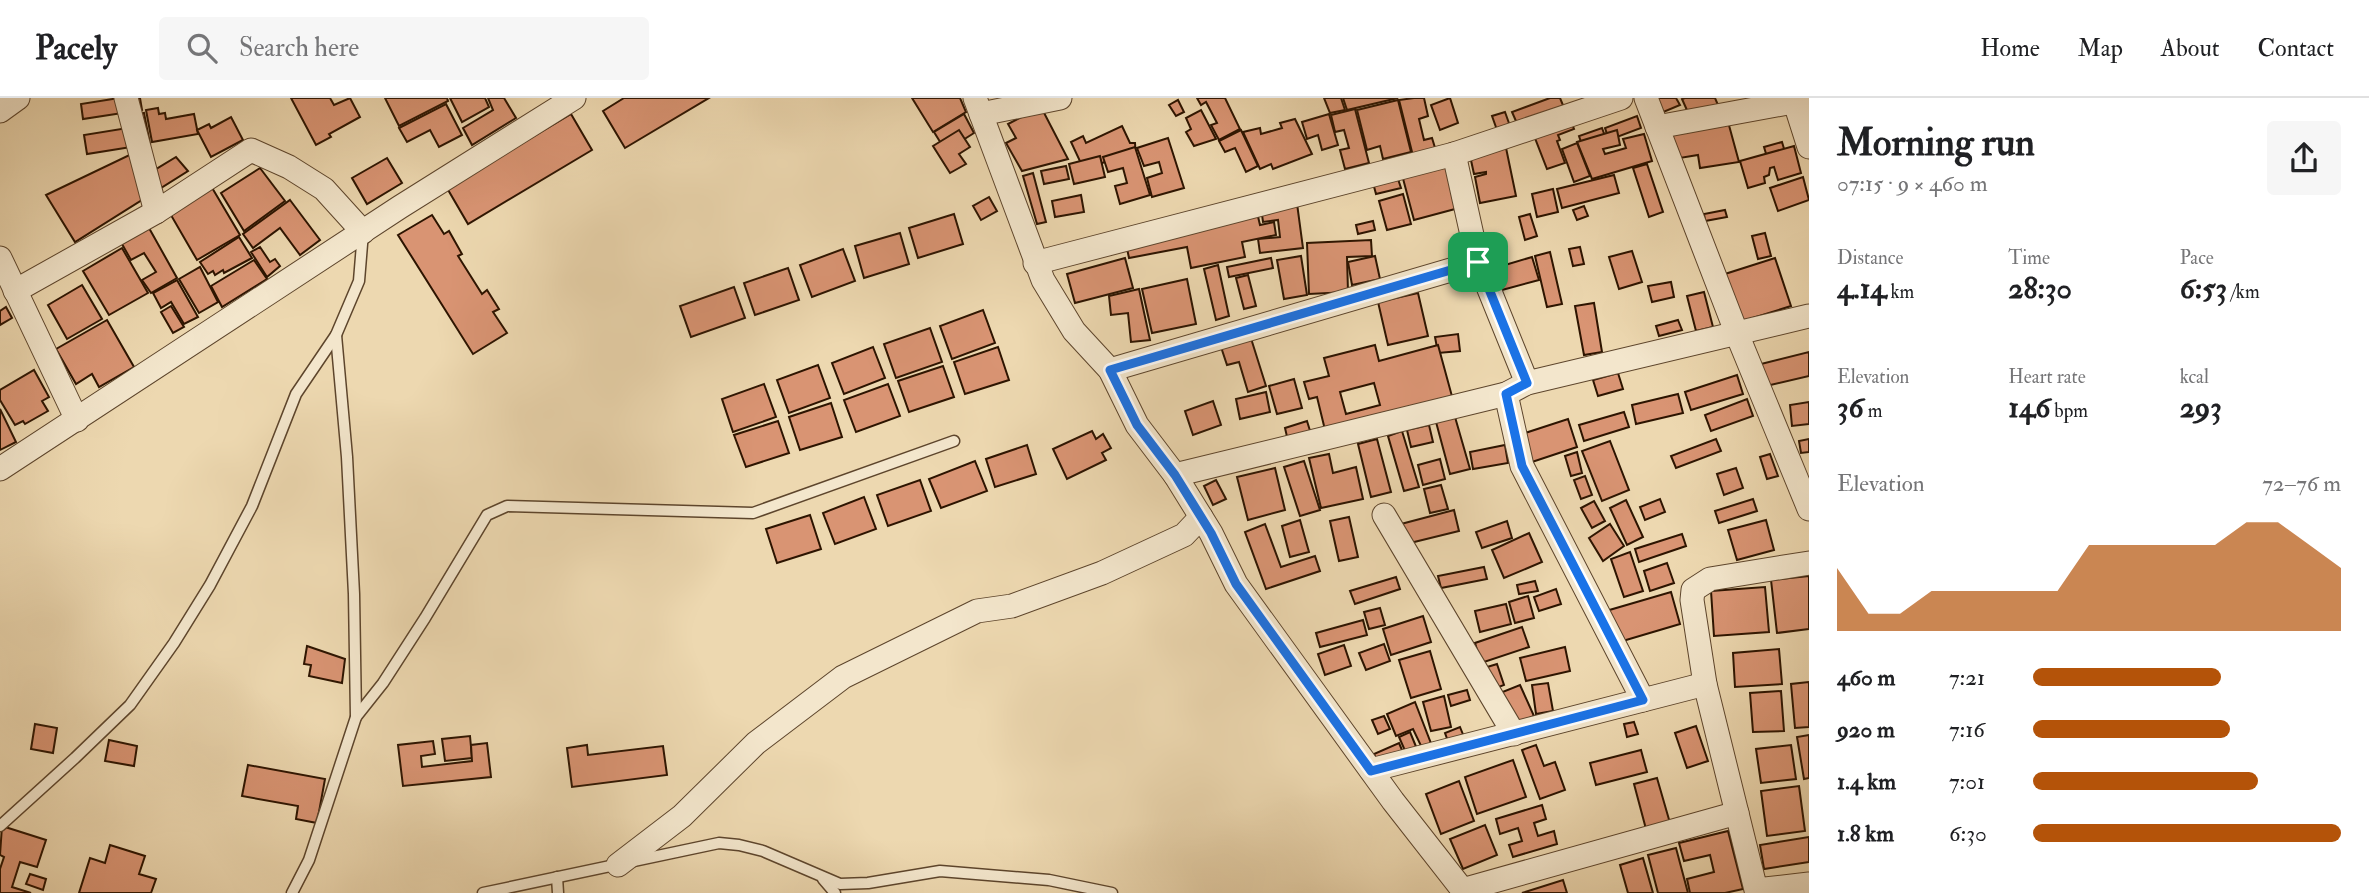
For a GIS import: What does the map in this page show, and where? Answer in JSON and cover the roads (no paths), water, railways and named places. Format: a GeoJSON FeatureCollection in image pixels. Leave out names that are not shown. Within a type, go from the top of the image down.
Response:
{"type":"FeatureCollection","features":[{"type":"Feature","properties":{"kind":"street"},"geometry":{"type":"LineString","coordinates":[[0,111],[18,98]]}},
{"type":"Feature","properties":{"kind":"street"},"geometry":{"type":"LineString","coordinates":[[126,98],[156,212]]}},
{"type":"Feature","properties":{"kind":"street"},"geometry":{"type":"LineString","coordinates":[[0,470],[363,232],[574,98]]}},
{"type":"Feature","properties":{"kind":"street"},"geometry":{"type":"LineString","coordinates":[[1060,98],[978,106],[1035,263],[1074,331],[1110,370],[1137,425],[1175,475],[1201,517],[1236,584],[1371,771],[1464,891],[1737,813]]}},
{"type":"Feature","properties":{"kind":"street"},"geometry":{"type":"LineString","coordinates":[[1035,263],[1454,154],[1621,98]]}},
{"type":"Feature","properties":{"kind":"street"},"geometry":{"type":"LineString","coordinates":[[1646,98],[1737,334],[1809,509]]}},
{"type":"Feature","properties":{"kind":"street"},"geometry":{"type":"LineString","coordinates":[[1657,127],[1802,101],[1809,147]]}},
{"type":"Feature","properties":{"kind":"street"},"geometry":{"type":"LineString","coordinates":[[15,291],[156,212],[251,150],[289,167],[324,189],[363,232]]}},
{"type":"Feature","properties":{"kind":"street"},"geometry":{"type":"LineString","coordinates":[[1454,154],[1478,262],[1527,383]]}},
{"type":"Feature","properties":{"kind":"street"},"geometry":{"type":"LineString","coordinates":[[0,258],[76,420]]}},
{"type":"Feature","properties":{"kind":"street"},"geometry":{"type":"LineString","coordinates":[[1110,370],[1478,262]]}},
{"type":"Feature","properties":{"kind":"street"},"geometry":{"type":"LineString","coordinates":[[1175,475],[1506,394],[1527,383],[1809,316]]}},
{"type":"Feature","properties":{"kind":"street"},"geometry":{"type":"LineString","coordinates":[[1506,394],[1522,466],[1643,700]]}},
{"type":"Feature","properties":{"kind":"street"},"geometry":{"type":"LineString","coordinates":[[1384,515],[1514,734]]}},
{"type":"Feature","properties":{"kind":"street"},"geometry":{"type":"LineString","coordinates":[[618,865],[682,816],[755,743],[843,677],[977,611],[1012,606],[1102,573],[1184,535],[1201,517]]}},
{"type":"Feature","properties":{"kind":"street"},"geometry":{"type":"LineString","coordinates":[[1809,563],[1710,579],[1693,590],[1692,600],[1705,684],[1756,890],[1809,884]]}},
{"type":"Feature","properties":{"kind":"street"},"geometry":{"type":"LineString","coordinates":[[1371,771],[1705,684]]}},
{"type":"Feature","properties":{"kind":"lane"},"geometry":{"type":"LineString","coordinates":[[0,826],[130,705],[174,643],[210,585],[252,506],[296,394],[336,335],[359,281],[363,232]]}},
{"type":"Feature","properties":{"kind":"lane"},"geometry":{"type":"LineString","coordinates":[[292,893],[309,860],[356,717],[354,594],[347,457],[336,335]]}},
{"type":"Feature","properties":{"kind":"lane"},"geometry":{"type":"LineString","coordinates":[[356,717],[383,683],[486,515],[493,510],[507,506],[753,513],[954,441]]}},
{"type":"Feature","properties":{"kind":"lane"},"geometry":{"type":"LineString","coordinates":[[483,893],[719,843],[763,851],[839,884],[868,883],[940,871],[1049,880],[1112,893]]}},
{"type":"Feature","properties":{"kind":"lane"},"geometry":{"type":"LineString","coordinates":[[557,877],[558,893]]}},
{"type":"Feature","properties":{"kind":"lane"},"geometry":{"type":"LineString","coordinates":[[823,879],[835,893]]}}]}
